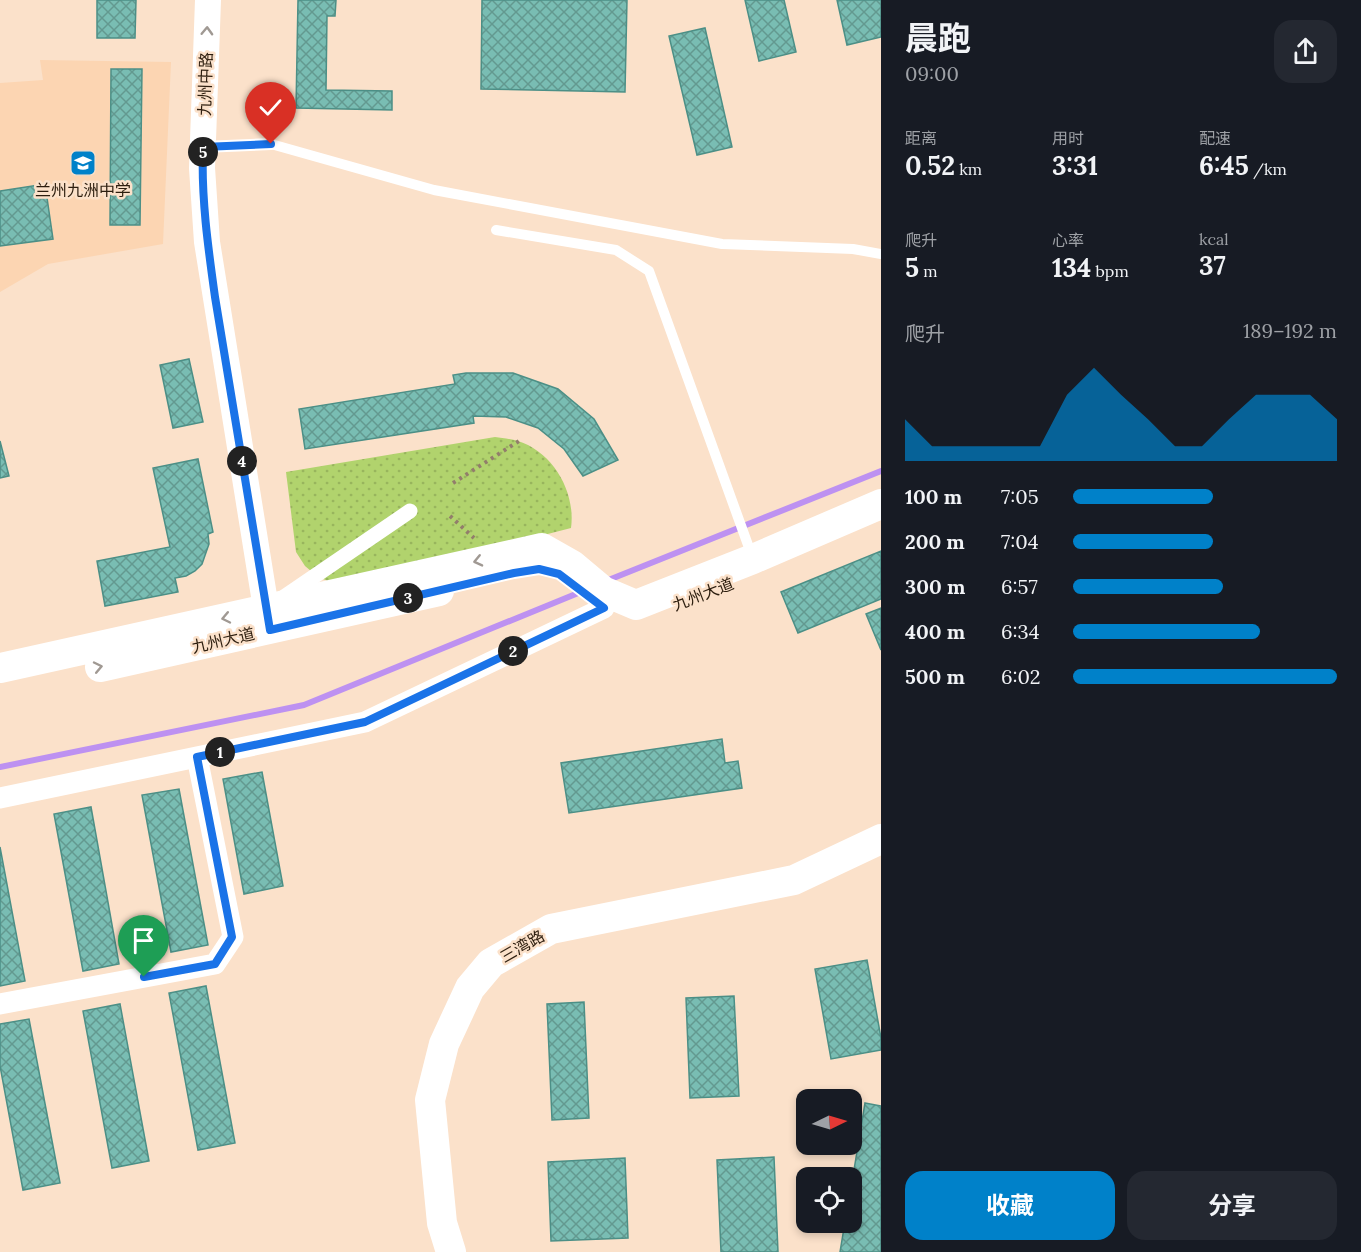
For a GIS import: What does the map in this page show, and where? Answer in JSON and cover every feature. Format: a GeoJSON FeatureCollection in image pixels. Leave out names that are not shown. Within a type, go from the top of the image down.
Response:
{"type":"FeatureCollection","features":[{"type":"Feature","properties":{"kind":"main road"},"geometry":{"type":"LineString","coordinates":[[752,558],[881,504]]}},
{"type":"Feature","properties":{"kind":"main road","name":"九州大道"},"geometry":{"type":"LineString","coordinates":[[0,687],[268,620],[539,569],[566,569],[601,600],[634,614],[653,613],[752,558],[881,522]]}},
{"type":"Feature","properties":{"kind":"main road"},"geometry":{"type":"LineString","coordinates":[[0,668],[268,620]]}},
{"type":"Feature","properties":{"kind":"main road","name":"三湾路"},"geometry":{"type":"LineString","coordinates":[[451,1252],[442,1223],[430,1100],[444,1044],[470,988],[491,963],[551,929],[794,880],[881,839]]}},
{"type":"Feature","properties":{"kind":"street","name":"九州中路"},"geometry":{"type":"LineString","coordinates":[[208,0],[203,147],[204,205],[213,286],[268,620]]}},
{"type":"Feature","properties":{"kind":"street"},"geometry":{"type":"LineString","coordinates":[[268,620],[410,511]]}},
{"type":"Feature","properties":{"kind":"street"},"geometry":{"type":"LineString","coordinates":[[0,798],[365,722],[601,600]]}},
{"type":"Feature","properties":{"kind":"street"},"geometry":{"type":"LineString","coordinates":[[0,1004],[215,964],[232,937],[197,757]]}},
{"type":"Feature","properties":{"kind":"lane"},"geometry":{"type":"LineString","coordinates":[[203,147],[271,144],[434,190],[722,244],[853,249],[881,254]]}},
{"type":"Feature","properties":{"kind":"lane"},"geometry":{"type":"LineString","coordinates":[[496,230],[616,250],[649,271],[752,558]]}},
{"type":"Feature","properties":{"kind":"path"},"geometry":{"type":"LineString","coordinates":[[453,483],[519,441]]}},
{"type":"Feature","properties":{"kind":"shaded area","name":"兰州九洲中学"},"geometry":{"type":"Polygon","coordinates":[[[40,60],[171,62],[163,244],[48,264],[0,292],[0,83],[43,80],[40,60]]]}},
{"type":"Feature","properties":{"kind":"green space"},"geometry":{"type":"Polygon","coordinates":[[[495,437],[531,446],[551,464],[566,488],[572,514],[571,528],[350,585],[333,583],[318,577],[305,566],[296,552],[286,472],[495,437]]]}},
{"type":"Feature","properties":{"kind":"building"},"geometry":{"type":"Polygon","coordinates":[[[97,0],[136,0],[135,38],[97,38],[97,0]]]}},
{"type":"Feature","properties":{"kind":"building"},"geometry":{"type":"Polygon","coordinates":[[[298,0],[336,0],[335,16],[327,16],[326,90],[392,91],[392,110],[296,108],[298,0]]]}},
{"type":"Feature","properties":{"kind":"building"},"geometry":{"type":"Polygon","coordinates":[[[482,0],[627,0],[625,92],[481,89],[482,0]]]}},
{"type":"Feature","properties":{"kind":"building"},"geometry":{"type":"Polygon","coordinates":[[[745,0],[784,0],[796,52],[759,61],[745,0]]]}},
{"type":"Feature","properties":{"kind":"building"},"geometry":{"type":"Polygon","coordinates":[[[837,0],[881,0],[881,37],[847,45],[837,0]]]}},
{"type":"Feature","properties":{"kind":"building"},"geometry":{"type":"Polygon","coordinates":[[[705,28],[732,147],[697,155],[669,36],[705,28]]]}},
{"type":"Feature","properties":{"kind":"building"},"geometry":{"type":"Polygon","coordinates":[[[111,69],[142,69],[140,225],[110,225],[111,69]]]}},
{"type":"Feature","properties":{"kind":"building"},"geometry":{"type":"Polygon","coordinates":[[[45,184],[53,239],[0,246],[0,191],[45,184]]]}},
{"type":"Feature","properties":{"kind":"building"},"geometry":{"type":"Polygon","coordinates":[[[189,359],[203,422],[173,428],[160,365],[189,359]]]}},
{"type":"Feature","properties":{"kind":"building"},"geometry":{"type":"Polygon","coordinates":[[[513,373],[558,389],[594,419],[618,460],[583,476],[564,449],[538,428],[506,417],[473,416],[474,423],[305,449],[299,409],[455,384],[453,375],[513,373]]]}},
{"type":"Feature","properties":{"kind":"building"},"geometry":{"type":"Polygon","coordinates":[[[0,441],[9,476],[0,478],[0,441]]]}},
{"type":"Feature","properties":{"kind":"building"},"geometry":{"type":"Polygon","coordinates":[[[198,459],[213,532],[208,534],[209,544],[202,564],[186,576],[175,578],[178,592],[105,606],[97,561],[170,547],[153,468],[198,459]]]}},
{"type":"Feature","properties":{"kind":"building"},"geometry":{"type":"Polygon","coordinates":[[[881,551],[881,599],[798,633],[781,592],[881,551]]]}},
{"type":"Feature","properties":{"kind":"building"},"geometry":{"type":"Polygon","coordinates":[[[881,608],[881,650],[866,614],[881,608]]]}},
{"type":"Feature","properties":{"kind":"building"},"geometry":{"type":"Polygon","coordinates":[[[722,739],[725,763],[738,761],[742,788],[569,813],[561,763],[722,739]]]}},
{"type":"Feature","properties":{"kind":"building"},"geometry":{"type":"Polygon","coordinates":[[[262,772],[283,886],[244,894],[223,779],[262,772]]]}},
{"type":"Feature","properties":{"kind":"building"},"geometry":{"type":"Polygon","coordinates":[[[179,789],[208,945],[171,952],[142,795],[179,789]]]}},
{"type":"Feature","properties":{"kind":"building"},"geometry":{"type":"Polygon","coordinates":[[[91,807],[119,964],[83,971],[54,814],[91,807]]]}},
{"type":"Feature","properties":{"kind":"building"},"geometry":{"type":"Polygon","coordinates":[[[0,847],[25,981],[0,986],[0,847]]]}},
{"type":"Feature","properties":{"kind":"building"},"geometry":{"type":"Polygon","coordinates":[[[867,960],[881,1038],[881,1050],[831,1059],[815,969],[867,960]]]}},
{"type":"Feature","properties":{"kind":"building"},"geometry":{"type":"Polygon","coordinates":[[[206,986],[235,1143],[198,1150],[169,993],[206,986]]]}},
{"type":"Feature","properties":{"kind":"building"},"geometry":{"type":"Polygon","coordinates":[[[734,996],[739,1096],[690,1098],[686,998],[734,996]]]}},
{"type":"Feature","properties":{"kind":"building"},"geometry":{"type":"Polygon","coordinates":[[[584,1002],[589,1118],[552,1120],[547,1004],[584,1002]]]}},
{"type":"Feature","properties":{"kind":"building"},"geometry":{"type":"Polygon","coordinates":[[[120,1004],[149,1161],[112,1168],[83,1011],[120,1004]]]}},
{"type":"Feature","properties":{"kind":"building"},"geometry":{"type":"Polygon","coordinates":[[[29,1019],[60,1183],[23,1190],[0,1066],[0,1024],[29,1019]]]}},
{"type":"Feature","properties":{"kind":"building"},"geometry":{"type":"Polygon","coordinates":[[[865,1103],[881,1106],[881,1252],[840,1252],[843,1233],[862,1233],[862,1167],[854,1167],[856,1155],[862,1155],[862,1121],[865,1103]]]}},
{"type":"Feature","properties":{"kind":"building"},"geometry":{"type":"Polygon","coordinates":[[[774,1157],[778,1252],[721,1252],[717,1160],[774,1157]]]}},
{"type":"Feature","properties":{"kind":"building"},"geometry":{"type":"Polygon","coordinates":[[[625,1158],[628,1238],[551,1241],[548,1162],[625,1158]]]}},
{"type":"Feature","properties":{"kind":"waterway"},"geometry":{"type":"LineString","coordinates":[[606,581],[881,471]]}},
{"type":"Feature","properties":{"kind":"waterway"},"geometry":{"type":"LineString","coordinates":[[0,767],[304,705],[588,589]]}},
{"type":"Feature","properties":{"kind":"place","name":"兰州九洲中学"},"geometry":{"type":"Point","coordinates":[83,163]}},
{"type":"Feature","properties":{"kind":"route"},"geometry":{"type":"LineString","coordinates":[[144,977],[215,964],[232,937],[197,757],[365,722],[604,608],[559,574],[539,569],[270,630],[215,297],[207,242],[202,168],[203,147],[271,144]]}}]}
